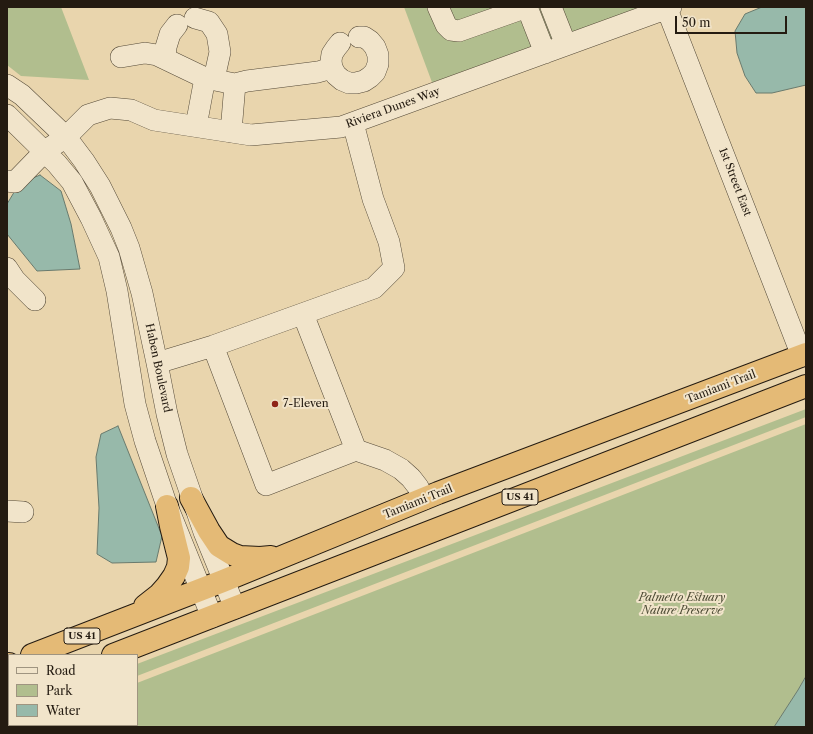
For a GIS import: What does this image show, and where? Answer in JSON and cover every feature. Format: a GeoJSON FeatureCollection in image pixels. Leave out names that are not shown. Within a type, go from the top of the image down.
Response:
{"type":"FeatureCollection","features":[{"type":"Feature","properties":{"kind":"highway","name":"Tamiami Trail"},"geometry":{"type":"LineString","coordinates":[[35,654],[223,581],[424,499],[804,355]]}},
{"type":"Feature","properties":{"kind":"highway","name":"US 41"},"geometry":{"type":"LineString","coordinates":[[116,654],[806,386]]}},
{"type":"Feature","properties":{"kind":"highway"},"geometry":{"type":"LineString","coordinates":[[192,498],[209,531],[219,546],[240,557],[283,557]]}},
{"type":"Feature","properties":{"kind":"highway"},"geometry":{"type":"LineString","coordinates":[[131,616],[159,595],[174,576],[178,567],[179,558],[167,506]]}},
{"type":"Feature","properties":{"kind":"street"},"geometry":{"type":"LineString","coordinates":[[438,7],[446,25],[451,30],[459,31],[490,13],[527,7],[544,53]]}},
{"type":"Feature","properties":{"kind":"street"},"geometry":{"type":"LineString","coordinates":[[551,7],[566,45]]}},
{"type":"Feature","properties":{"kind":"street","name":"Riviera Dunes Way"},"geometry":{"type":"LineString","coordinates":[[66,137],[88,115],[110,108],[131,110],[154,120],[251,135],[341,127],[669,8]]}},
{"type":"Feature","properties":{"kind":"street","name":"1st Street East"},"geometry":{"type":"LineString","coordinates":[[669,8],[804,355]]}},
{"type":"Feature","properties":{"kind":"street"},"geometry":{"type":"LineString","coordinates":[[165,59],[166,47],[170,34],[186,22],[208,22],[217,34],[220,52],[209,78],[196,126]]}},
{"type":"Feature","properties":{"kind":"street"},"geometry":{"type":"LineString","coordinates":[[364,38],[370,41],[375,47],[378,55],[378,64],[375,72],[364,81],[349,83],[336,75],[332,68],[332,54],[336,48],[350,40],[364,38]]}},
{"type":"Feature","properties":{"kind":"street"},"geometry":{"type":"LineString","coordinates":[[121,57],[145,53],[157,55],[209,78],[236,84],[247,81],[318,72],[332,68]]}},
{"type":"Feature","properties":{"kind":"street"},"geometry":{"type":"LineString","coordinates":[[231,132],[236,84]]}},
{"type":"Feature","properties":{"kind":"street","name":"Haben Boulevard"},"geometry":{"type":"LineString","coordinates":[[7,85],[22,95],[66,137],[84,160],[109,202],[129,248],[142,293],[167,414],[176,448],[204,532],[235,608]]}},
{"type":"Feature","properties":{"kind":"street"},"geometry":{"type":"LineString","coordinates":[[7,115],[45,151],[72,182],[92,218],[108,257],[117,291],[135,404],[145,441],[157,480],[212,617]]}},
{"type":"Feature","properties":{"kind":"street"},"geometry":{"type":"LineString","coordinates":[[157,363],[213,346],[374,288],[394,268],[389,242],[374,199],[353,123]]}},
{"type":"Feature","properties":{"kind":"street"},"geometry":{"type":"LineString","coordinates":[[10,187],[45,151],[66,137]]}},
{"type":"Feature","properties":{"kind":"street"},"geometry":{"type":"LineString","coordinates":[[7,268],[15,280],[35,300]]}},
{"type":"Feature","properties":{"kind":"street"},"geometry":{"type":"LineString","coordinates":[[303,314],[356,450]]}},
{"type":"Feature","properties":{"kind":"street"},"geometry":{"type":"LineString","coordinates":[[213,346],[266,485],[356,450],[385,460],[401,469],[418,487],[424,499]]}},
{"type":"Feature","properties":{"kind":"green space"},"geometry":{"type":"Polygon","coordinates":[[[7,7],[61,7],[89,80],[21,76],[7,65],[7,7]]]}},
{"type":"Feature","properties":{"kind":"green space"},"geometry":{"type":"Polygon","coordinates":[[[404,7],[642,7],[433,85],[404,7]]]}},
{"type":"Feature","properties":{"kind":"green space"},"geometry":{"type":"Polygon","coordinates":[[[806,409],[806,417],[138,676],[138,664],[806,409]]]}},
{"type":"Feature","properties":{"kind":"green space","name":"Palmetto Estuary Nature Preserve"},"geometry":{"type":"Polygon","coordinates":[[[806,424],[806,675],[774,727],[28,727],[138,726],[138,683],[806,424]]]}},
{"type":"Feature","properties":{"kind":"water"},"geometry":{"type":"Polygon","coordinates":[[[762,7],[806,7],[806,85],[772,93],[756,93],[745,76],[737,53],[735,31],[745,14],[762,7]]]}},
{"type":"Feature","properties":{"kind":"water"},"geometry":{"type":"Polygon","coordinates":[[[40,175],[61,191],[71,224],[80,269],[37,271],[7,234],[7,204],[19,184],[40,175]]]}},
{"type":"Feature","properties":{"kind":"water"},"geometry":{"type":"Polygon","coordinates":[[[118,426],[162,536],[156,562],[112,563],[97,554],[99,508],[96,457],[101,434],[118,426]]]}},
{"type":"Feature","properties":{"kind":"water"},"geometry":{"type":"Polygon","coordinates":[[[806,676],[806,727],[774,727],[798,690],[806,676]]]}},
{"type":"Feature","properties":{"kind":"place","name":"7-Eleven"},"geometry":{"type":"Point","coordinates":[275,404]}}]}
